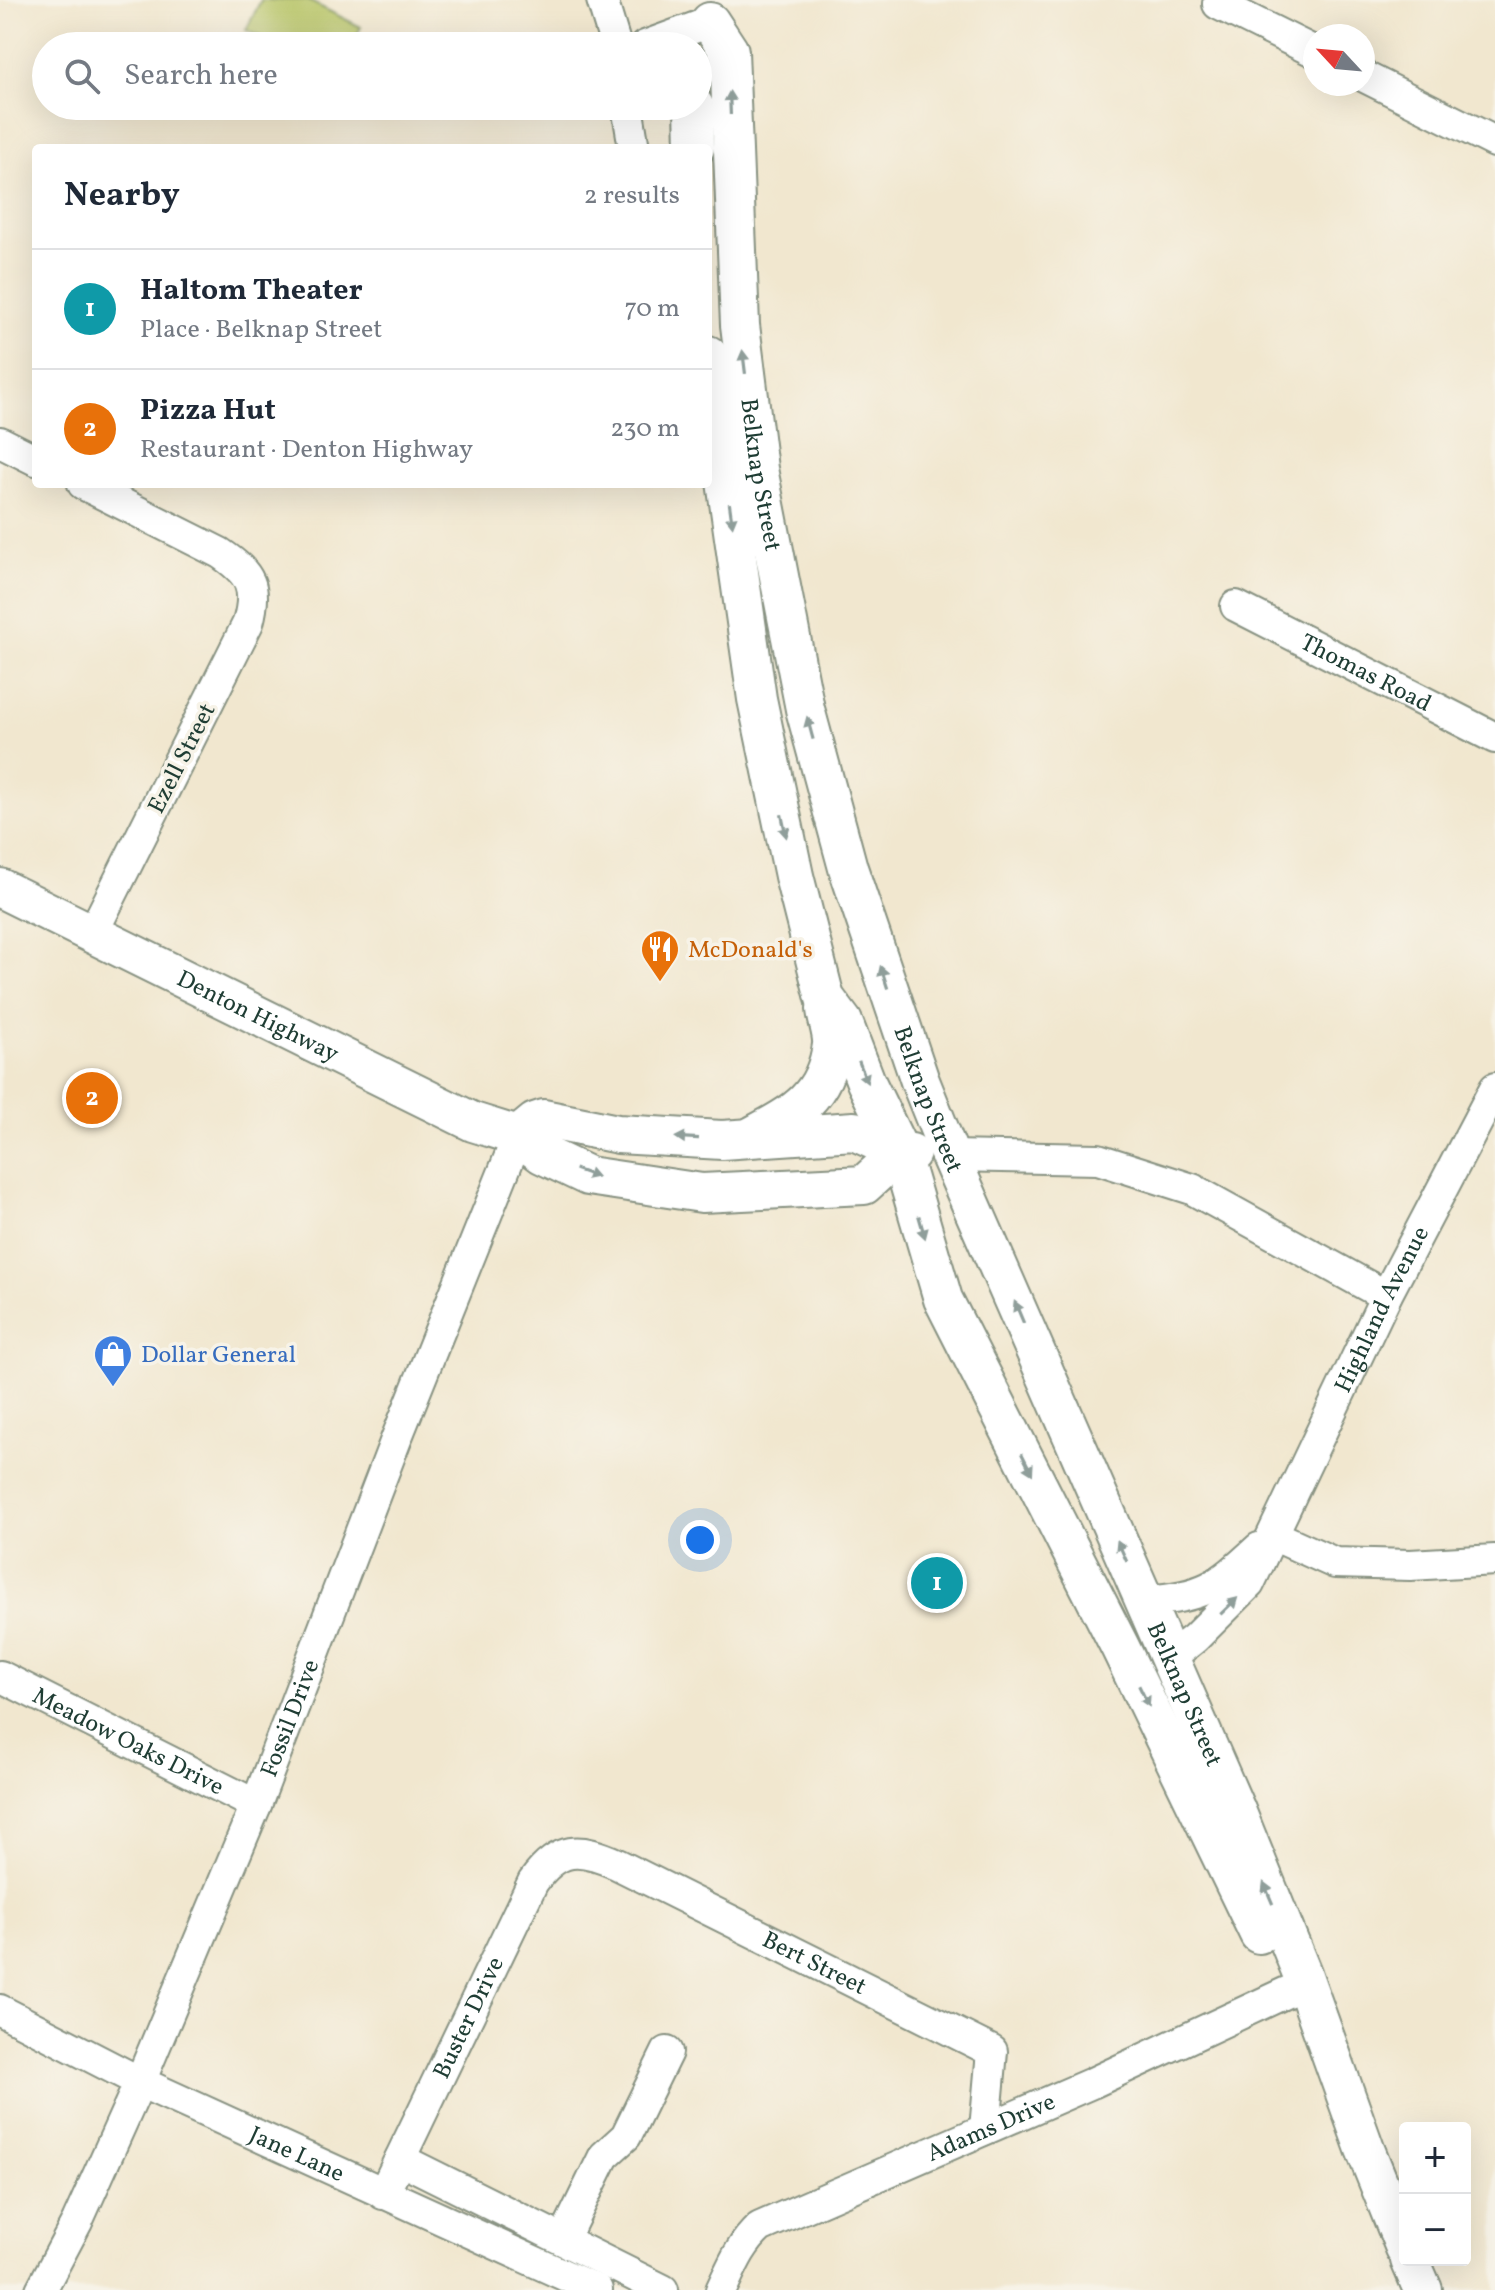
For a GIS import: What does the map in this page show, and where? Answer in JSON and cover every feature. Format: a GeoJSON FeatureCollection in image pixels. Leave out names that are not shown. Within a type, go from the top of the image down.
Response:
{"type":"FeatureCollection","features":[{"type":"Feature","properties":{"kind":"main road","name":"Belknap Street"},"geometry":{"type":"LineString","coordinates":[[705,23],[729,51],[740,325],[758,469],[805,709],[848,868],[910,1054],[950,1156],[1171,1657],[1303,1976],[1365,2149],[1399,2233]]}},
{"type":"Feature","properties":{"kind":"main road"},"geometry":{"type":"LineString","coordinates":[[694,120],[695,144]]}},
{"type":"Feature","properties":{"kind":"main road","name":"Belknap Street"},"geometry":{"type":"LineString","coordinates":[[712,389],[757,699],[794,876],[825,998],[843,1022],[866,1082],[900,1152],[943,1299],[1120,1647],[1365,2149]]}},
{"type":"Feature","properties":{"kind":"main road","name":"Denton Highway"},"geometry":{"type":"LineString","coordinates":[[0,888],[473,1122],[518,1136],[542,1154],[588,1176],[702,1193],[864,1185],[900,1152]]}},
{"type":"Feature","properties":{"kind":"main road"},"geometry":{"type":"LineString","coordinates":[[747,1138],[794,1114],[815,1091],[833,1043],[825,998]]}},
{"type":"Feature","properties":{"kind":"main road"},"geometry":{"type":"LineString","coordinates":[[518,1136],[535,1122],[544,1119],[618,1134],[722,1140],[854,1131],[900,1152],[950,1156]]}},
{"type":"Feature","properties":{"kind":"main road"},"geometry":{"type":"LineString","coordinates":[[1413,2266],[1423,2290]]}},
{"type":"Feature","properties":{"kind":"street"},"geometry":{"type":"LineString","coordinates":[[602,0],[612,32]]}},
{"type":"Feature","properties":{"kind":"street"},"geometry":{"type":"LineString","coordinates":[[1218,4],[1303,46]]}},
{"type":"Feature","properties":{"kind":"street"},"geometry":{"type":"LineString","coordinates":[[682,32],[705,23]]}},
{"type":"Feature","properties":{"kind":"street"},"geometry":{"type":"LineString","coordinates":[[1375,82],[1495,142]]}},
{"type":"Feature","properties":{"kind":"street"},"geometry":{"type":"LineString","coordinates":[[629,120],[633,144]]}},
{"type":"Feature","properties":{"kind":"street"},"geometry":{"type":"LineString","coordinates":[[0,442],[32,458]]}},
{"type":"Feature","properties":{"kind":"street","name":"Ezell Street"},"geometry":{"type":"LineString","coordinates":[[91,488],[220,553],[237,565],[253,589],[248,623],[92,934]]}},
{"type":"Feature","properties":{"kind":"street","name":"Thomas Road"},"geometry":{"type":"LineString","coordinates":[[1236,606],[1495,738]]}},
{"type":"Feature","properties":{"kind":"street","name":"Highland Avenue"},"geometry":{"type":"LineString","coordinates":[[1171,1657],[1195,1638],[1249,1584],[1386,1296],[1495,1088]]}},
{"type":"Feature","properties":{"kind":"street","name":"Fossil Drive"},"geometry":{"type":"LineString","coordinates":[[41,2290],[77,2222],[140,2082],[256,1805],[397,1437],[518,1136]]}},
{"type":"Feature","properties":{"kind":"street"},"geometry":{"type":"LineString","coordinates":[[950,1156],[1098,1159],[1192,1189],[1386,1296]]}},
{"type":"Feature","properties":{"kind":"street"},"geometry":{"type":"LineString","coordinates":[[1145,1601],[1191,1596],[1207,1590],[1233,1573],[1273,1535],[1335,1563],[1410,1565],[1495,1560]]}},
{"type":"Feature","properties":{"kind":"street","name":"Meadow Oaks Drive"},"geometry":{"type":"LineString","coordinates":[[0,1676],[256,1805]]}},
{"type":"Feature","properties":{"kind":"street","name":"Bert Street"},"geometry":{"type":"LineString","coordinates":[[565,1854],[579,1851],[617,1864],[992,2051],[985,2129]]}},
{"type":"Feature","properties":{"kind":"street","name":"Buster Drive"},"geometry":{"type":"LineString","coordinates":[[392,2175],[533,1882],[547,1862],[565,1854]]}},
{"type":"Feature","properties":{"kind":"street","name":"Adams Drive"},"geometry":{"type":"LineString","coordinates":[[721,2290],[739,2251],[760,2227],[1092,2083],[1287,1992]]}},
{"type":"Feature","properties":{"kind":"street","name":"Jane Lane"},"geometry":{"type":"LineString","coordinates":[[0,2010],[140,2082],[392,2175],[597,2290]]}},
{"type":"Feature","properties":{"kind":"street"},"geometry":{"type":"LineString","coordinates":[[563,2240],[604,2156],[626,2136],[667,2052]]}},
{"type":"Feature","properties":{"kind":"street"},"geometry":{"type":"LineString","coordinates":[[392,2175],[563,2240],[663,2290]]}},
{"type":"Feature","properties":{"kind":"green space"},"geometry":{"type":"Polygon","coordinates":[[[261,0],[307,0],[361,27],[358,32],[246,30],[261,0]]]}},
{"type":"Feature","properties":{"kind":"place","name":"McDonald's"},"geometry":{"type":"Point","coordinates":[660,983]}},
{"type":"Feature","properties":{"kind":"place","name":"Pizza Hut"},"geometry":{"type":"Point","coordinates":[92,1098]}},
{"type":"Feature","properties":{"kind":"place","name":"Dollar General"},"geometry":{"type":"Point","coordinates":[113,1388]}},
{"type":"Feature","properties":{"kind":"place","name":"Haltom Theater"},"geometry":{"type":"Point","coordinates":[937,1583]}}]}
